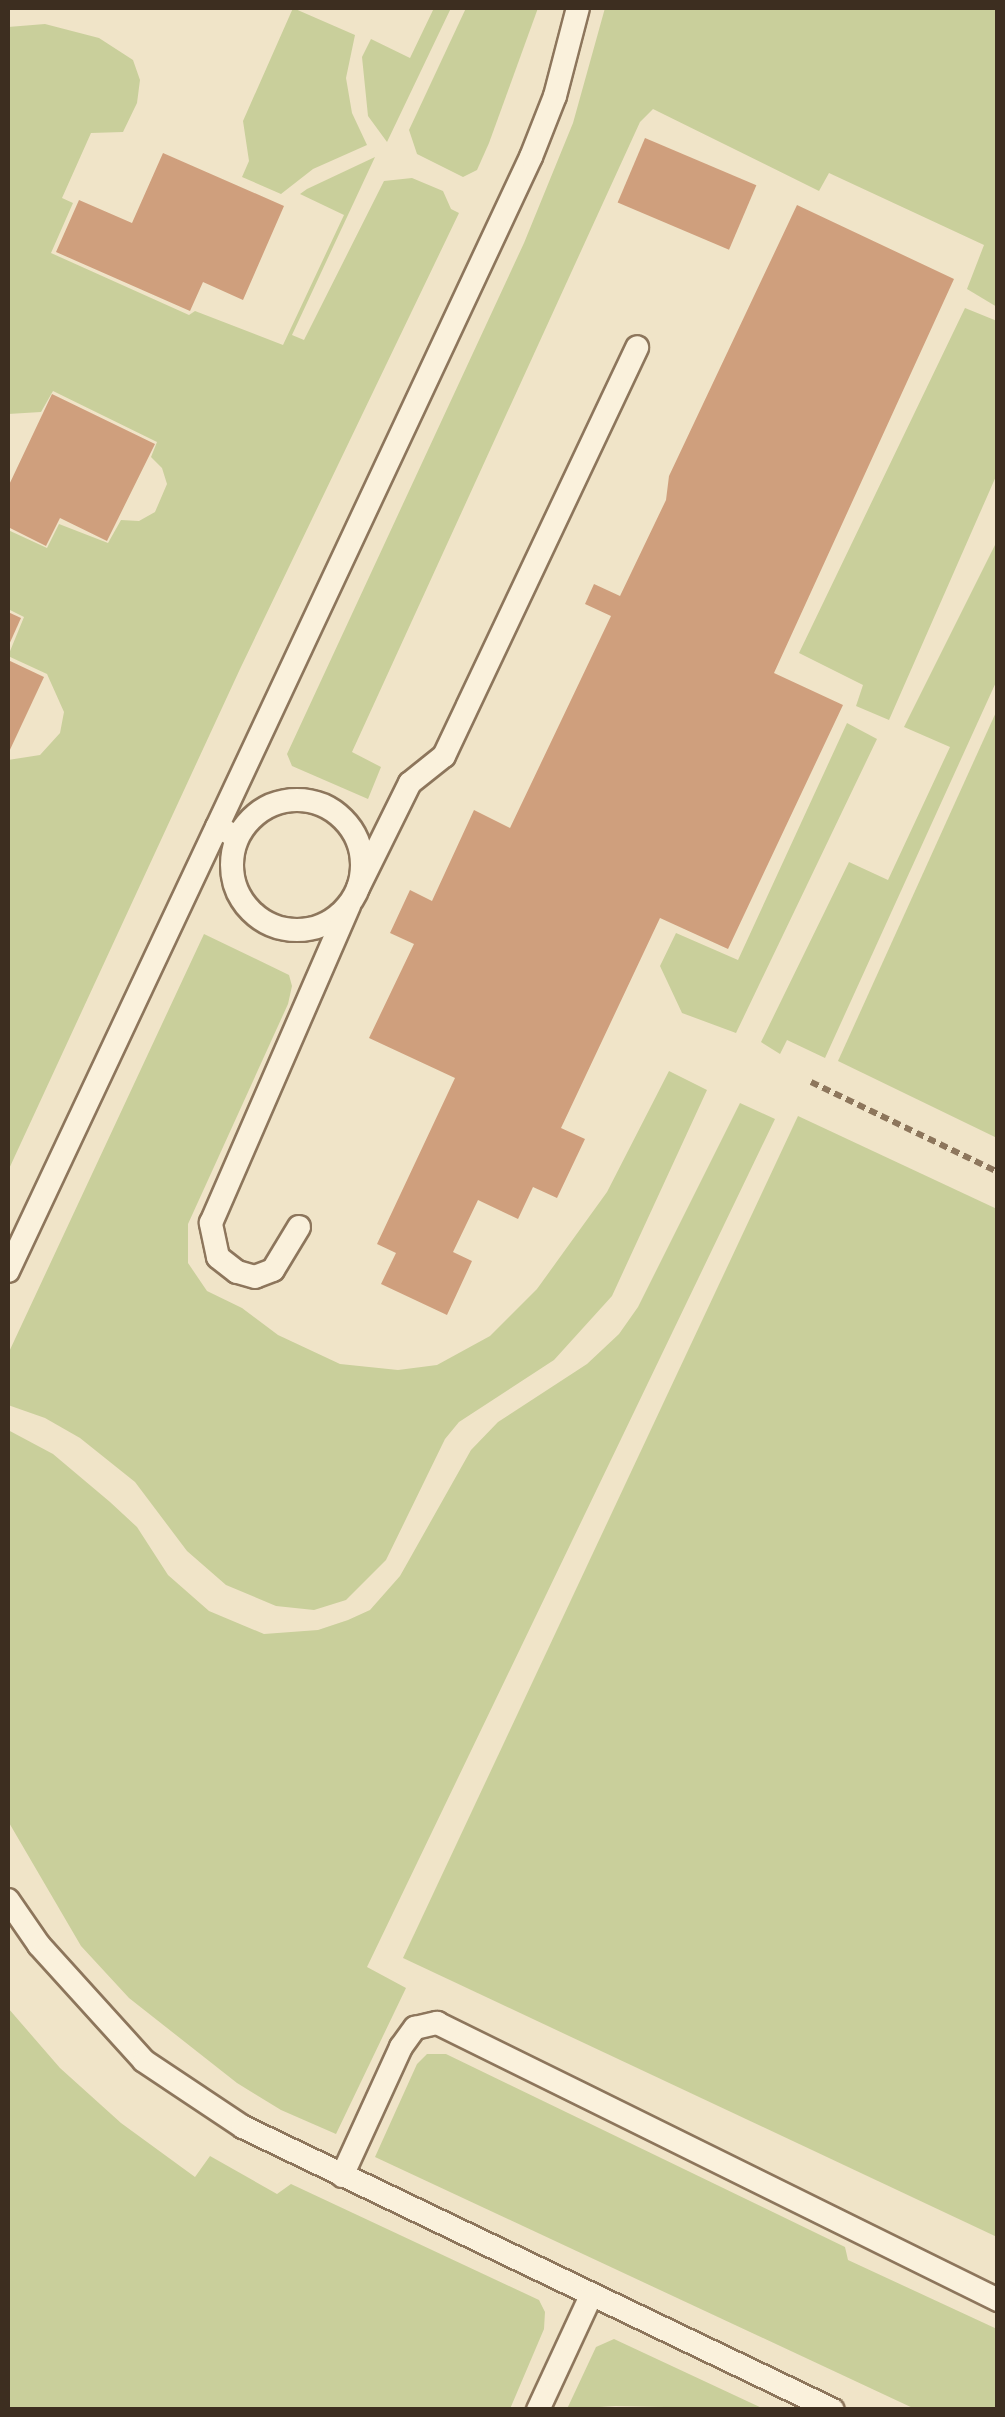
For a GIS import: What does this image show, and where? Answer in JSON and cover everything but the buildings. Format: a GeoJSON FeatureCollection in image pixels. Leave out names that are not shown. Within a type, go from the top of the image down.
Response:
{"type":"FeatureCollection","features":[{"type":"Feature","properties":{"kind":"lane"},"geometry":{"type":"LineString","coordinates":[[8,1271],[227,832],[531,157],[554,96],[578,8]]}},
{"type":"Feature","properties":{"kind":"lane"},"geometry":{"type":"LineString","coordinates":[[299,1227],[273,1270],[255,1277],[237,1272],[218,1257],[211,1223],[353,897],[410,783],[444,756],[637,347]]}},
{"type":"Feature","properties":{"kind":"lane"},"geometry":{"type":"LineString","coordinates":[[303,800],[322,805],[353,831],[360,850],[353,897],[318,927],[300,931],[264,922],[248,911],[232,876],[227,832],[274,804],[303,800]]}},
{"type":"Feature","properties":{"kind":"lane"},"geometry":{"type":"LineString","coordinates":[[8,1900],[38,1945],[144,2061],[242,2128],[832,2410]]}},
{"type":"Feature","properties":{"kind":"lane"},"geometry":{"type":"LineString","coordinates":[[342,2176],[400,2047],[415,2028],[437,2023],[998,2300]]}},
{"type":"Feature","properties":{"kind":"lane"},"geometry":{"type":"LineString","coordinates":[[538,2410],[591,2296]]}},
{"type":"Feature","properties":{"kind":"path"},"geometry":{"type":"LineString","coordinates":[[810,1082],[998,1172]]}},
{"type":"Feature","properties":{"kind":"green space"},"geometry":{"type":"Polygon","coordinates":[[[293,8],[355,35],[346,78],[352,113],[367,145],[313,169],[281,194],[242,177],[249,161],[243,121],[293,8]]]}},
{"type":"Feature","properties":{"kind":"green space"},"geometry":{"type":"Polygon","coordinates":[[[434,8],[451,8],[387,142],[368,116],[362,57],[371,39],[410,58],[434,8]]]}},
{"type":"Feature","properties":{"kind":"green space"},"geometry":{"type":"Polygon","coordinates":[[[466,8],[538,8],[489,143],[477,170],[463,177],[417,154],[409,130],[466,8]]]}},
{"type":"Feature","properties":{"kind":"green space"},"geometry":{"type":"Polygon","coordinates":[[[605,8],[997,8],[997,307],[967,289],[984,245],[829,173],[819,191],[653,109],[640,122],[352,752],[381,767],[368,799],[292,766],[287,754],[524,243],[573,123],[605,8]]]}},
{"type":"Feature","properties":{"kind":"green space"},"geometry":{"type":"Polygon","coordinates":[[[45,24],[99,38],[133,60],[140,80],[137,103],[123,132],[91,133],[62,198],[73,203],[51,253],[189,315],[195,311],[283,345],[344,215],[300,194],[375,157],[292,335],[304,340],[384,181],[412,178],[443,191],[451,209],[459,213],[240,669],[8,1171],[8,760],[40,755],[60,733],[64,712],[47,674],[8,656],[24,617],[8,609],[8,530],[47,548],[59,524],[108,543],[121,520],[139,521],[155,512],[167,484],[162,468],[151,457],[157,442],[53,391],[41,412],[8,414],[8,27],[45,24]]]}},
{"type":"Feature","properties":{"kind":"green space"},"geometry":{"type":"Polygon","coordinates":[[[965,308],[997,321],[997,474],[889,720],[856,706],[863,685],[799,653],[965,308]]]}},
{"type":"Feature","properties":{"kind":"green space"},"geometry":{"type":"Polygon","coordinates":[[[997,541],[997,680],[825,1058],[787,1040],[780,1054],[761,1042],[849,862],[888,880],[950,747],[904,727],[997,541]]]}},
{"type":"Feature","properties":{"kind":"green space"},"geometry":{"type":"Polygon","coordinates":[[[997,710],[997,1138],[838,1061],[997,710]]]}},
{"type":"Feature","properties":{"kind":"green space"},"geometry":{"type":"Polygon","coordinates":[[[847,723],[877,739],[736,1033],[682,1013],[660,966],[676,933],[738,960],[847,723]]]}},
{"type":"Feature","properties":{"kind":"green space"},"geometry":{"type":"Polygon","coordinates":[[[204,934],[289,975],[292,986],[288,1004],[188,1224],[188,1263],[207,1291],[242,1308],[278,1335],[340,1364],[398,1370],[437,1365],[490,1336],[537,1289],[607,1192],[669,1071],[707,1090],[612,1296],[554,1360],[459,1422],[445,1439],[386,1560],[346,1600],[314,1610],[276,1606],[226,1585],[187,1551],[135,1482],[80,1438],[45,1418],[8,1405],[8,1354],[204,934]]]}},
{"type":"Feature","properties":{"kind":"green space"},"geometry":{"type":"Polygon","coordinates":[[[740,1103],[775,1119],[367,1967],[406,1988],[336,2134],[281,2110],[237,2083],[129,1998],[81,1946],[8,1821],[8,1430],[53,1454],[110,1502],[137,1527],[168,1575],[209,1611],[264,1634],[318,1630],[348,1620],[370,1610],[400,1576],[471,1450],[498,1422],[587,1364],[619,1334],[638,1307],[740,1103]]]}},
{"type":"Feature","properties":{"kind":"green space"},"geometry":{"type":"Polygon","coordinates":[[[798,1116],[997,1209],[997,2237],[403,1958],[798,1116]]]}},
{"type":"Feature","properties":{"kind":"green space"},"geometry":{"type":"Polygon","coordinates":[[[8,2008],[60,2068],[121,2123],[195,2177],[210,2156],[277,2194],[291,2184],[539,2300],[545,2312],[544,2329],[510,2409],[8,2409],[8,2008]]]}},
{"type":"Feature","properties":{"kind":"green space"},"geometry":{"type":"Polygon","coordinates":[[[427,2054],[446,2054],[845,2247],[848,2260],[997,2329],[997,2409],[915,2409],[375,2157],[417,2064],[427,2054]]]}},
{"type":"Feature","properties":{"kind":"green space"},"geometry":{"type":"Polygon","coordinates":[[[614,2339],[764,2409],[567,2409],[596,2347],[614,2339]]]}}]}
